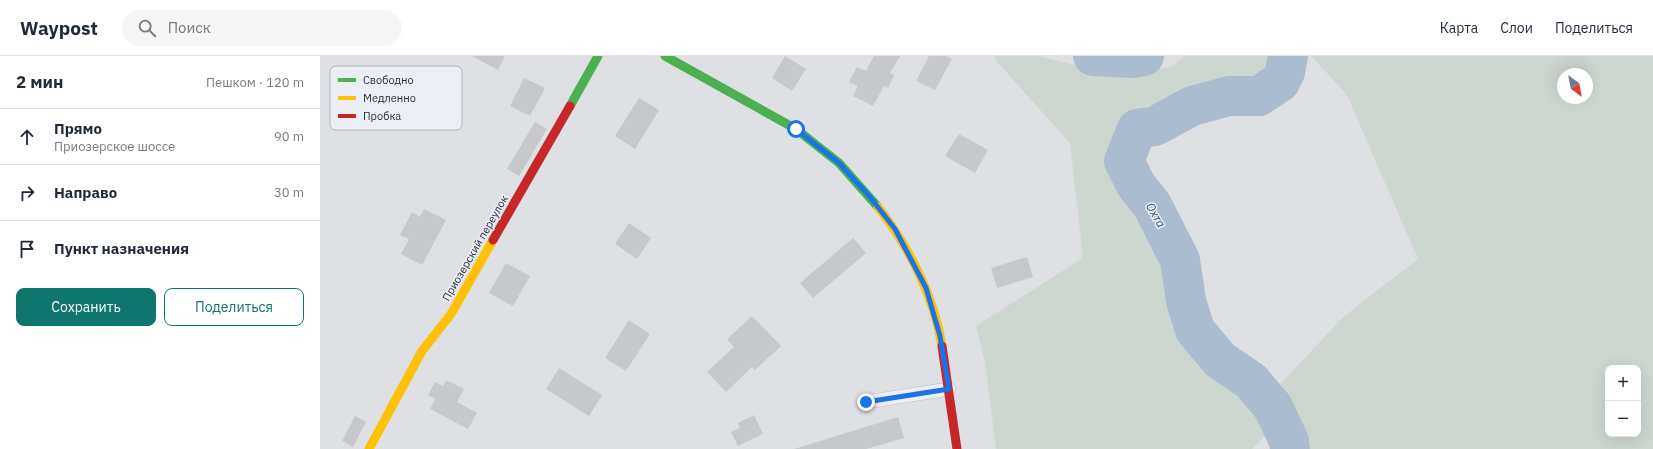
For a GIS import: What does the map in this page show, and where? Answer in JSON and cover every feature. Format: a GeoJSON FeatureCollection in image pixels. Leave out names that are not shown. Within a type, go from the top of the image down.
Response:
{"type":"FeatureCollection","features":[{"type":"Feature","properties":{"kind":"main road","name":"Приозерский переулок"},"geometry":{"type":"LineString","coordinates":[[369,449],[422,351],[451,314],[598,56]]}},
{"type":"Feature","properties":{"kind":"main road"},"geometry":{"type":"LineString","coordinates":[[665,56],[796,129],[839,163],[870,197],[895,229],[926,288],[940,336],[957,449]]}},
{"type":"Feature","properties":{"kind":"lane"},"geometry":{"type":"LineString","coordinates":[[866,402],[949,389]]}},
{"type":"Feature","properties":{"kind":"shaded area"},"geometry":{"type":"Polygon","coordinates":[[[994,56],[1039,56],[1100,71],[1127,75],[1173,66],[1184,56],[1275,56],[1257,76],[1188,93],[1138,109],[1120,131],[1115,162],[1144,209],[1169,260],[1184,333],[1212,369],[1256,406],[1270,430],[1252,449],[996,449],[985,362],[976,326],[1083,258],[1070,143],[998,63],[994,56]]]}},
{"type":"Feature","properties":{"kind":"shaded area"},"geometry":{"type":"Polygon","coordinates":[[[1311,56],[1653,56],[1653,449],[1303,449],[1303,439],[1274,391],[1343,317],[1418,259],[1347,95],[1311,56]]]}},
{"type":"Feature","properties":{"kind":"building"},"geometry":{"type":"Polygon","coordinates":[[[472,56],[505,56],[498,70],[472,56]]]}},
{"type":"Feature","properties":{"kind":"building"},"geometry":{"type":"Polygon","coordinates":[[[785,56],[806,69],[792,91],[772,78],[785,56]]]}},
{"type":"Feature","properties":{"kind":"building"},"geometry":{"type":"Polygon","coordinates":[[[874,56],[900,56],[890,73],[894,75],[888,88],[884,86],[873,106],[853,96],[858,86],[849,82],[857,67],[866,71],[874,56]]]}},
{"type":"Feature","properties":{"kind":"building"},"geometry":{"type":"Polygon","coordinates":[[[929,56],[946,56],[952,59],[935,90],[916,81],[929,56]]]}},
{"type":"Feature","properties":{"kind":"building"},"geometry":{"type":"Polygon","coordinates":[[[524,78],[545,88],[530,116],[510,106],[524,78]]]}},
{"type":"Feature","properties":{"kind":"building"},"geometry":{"type":"Polygon","coordinates":[[[639,98],[659,110],[635,149],[615,136],[639,98]]]}},
{"type":"Feature","properties":{"kind":"building"},"geometry":{"type":"Polygon","coordinates":[[[535,122],[547,129],[519,176],[507,169],[535,122]]]}},
{"type":"Feature","properties":{"kind":"building"},"geometry":{"type":"Polygon","coordinates":[[[959,134],[988,150],[975,173],[945,156],[959,134]]]}},
{"type":"Feature","properties":{"kind":"building"},"geometry":{"type":"Polygon","coordinates":[[[424,209],[446,220],[422,265],[401,254],[409,239],[400,235],[412,212],[420,217],[424,209]]]}},
{"type":"Feature","properties":{"kind":"building"},"geometry":{"type":"Polygon","coordinates":[[[629,223],[651,238],[637,259],[615,244],[629,223]]]}},
{"type":"Feature","properties":{"kind":"building"},"geometry":{"type":"Polygon","coordinates":[[[853,238],[866,253],[813,298],[800,283],[853,238]]]}},
{"type":"Feature","properties":{"kind":"building"},"geometry":{"type":"Polygon","coordinates":[[[1027,257],[1033,277],[997,288],[991,268],[1027,257]]]}},
{"type":"Feature","properties":{"kind":"building"},"geometry":{"type":"Polygon","coordinates":[[[506,263],[530,276],[513,306],[489,293],[506,263]]]}},
{"type":"Feature","properties":{"kind":"building"},"geometry":{"type":"Polygon","coordinates":[[[752,316],[781,346],[755,370],[752,367],[726,392],[707,372],[734,347],[727,339],[752,316]]]}},
{"type":"Feature","properties":{"kind":"building"},"geometry":{"type":"Polygon","coordinates":[[[629,320],[650,334],[626,371],[605,358],[629,320]]]}},
{"type":"Feature","properties":{"kind":"building"},"geometry":{"type":"Polygon","coordinates":[[[559,368],[602,395],[589,416],[546,389],[559,368]]]}},
{"type":"Feature","properties":{"kind":"building"},"geometry":{"type":"Polygon","coordinates":[[[446,380],[464,389],[457,402],[477,413],[468,429],[430,409],[435,399],[428,395],[435,382],[443,386],[446,380]]]}},
{"type":"Feature","properties":{"kind":"building"},"geometry":{"type":"Polygon","coordinates":[[[754,415],[763,434],[738,446],[731,432],[740,428],[738,423],[754,415]]]}},
{"type":"Feature","properties":{"kind":"building"},"geometry":{"type":"Polygon","coordinates":[[[355,416],[366,422],[353,447],[342,441],[355,416]]]}},
{"type":"Feature","properties":{"kind":"building"},"geometry":{"type":"Polygon","coordinates":[[[898,417],[904,438],[866,449],[794,449],[898,417]]]}},
{"type":"Feature","properties":{"kind":"waterway","name":"Охта"},"geometry":{"type":"LineString","coordinates":[[1093,56],[1133,58],[1144,56]]}},
{"type":"Feature","properties":{"kind":"waterway","name":"Охта"},"geometry":{"type":"LineString","coordinates":[[1288,56],[1285,72],[1280,82],[1259,96],[1229,96],[1192,106],[1155,126],[1137,129],[1124,161],[1136,185],[1152,205],[1180,260],[1186,301],[1195,330],[1220,360],[1251,381],[1273,407],[1289,441],[1290,449]]}},
{"type":"Feature","properties":{"kind":"traffic: fast"},"geometry":{"type":"LineString","coordinates":[[570,106],[598,56]]}},
{"type":"Feature","properties":{"kind":"traffic: fast"},"geometry":{"type":"LineString","coordinates":[[665,56],[796,129],[839,163],[878,207]]}},
{"type":"Feature","properties":{"kind":"traffic: slow"},"geometry":{"type":"LineString","coordinates":[[878,207],[910,255],[919,273],[933,309],[942,346]]}},
{"type":"Feature","properties":{"kind":"traffic: slow"},"geometry":{"type":"LineString","coordinates":[[369,449],[422,351],[451,314],[493,240]]}},
{"type":"Feature","properties":{"kind":"traffic: jam"},"geometry":{"type":"LineString","coordinates":[[493,240],[570,106]]}},
{"type":"Feature","properties":{"kind":"traffic: jam"},"geometry":{"type":"LineString","coordinates":[[942,346],[957,449]]}},
{"type":"Feature","properties":{"kind":"route"},"geometry":{"type":"LineString","coordinates":[[796,129],[839,163],[870,197],[895,229],[926,288],[940,336],[949,389],[866,402]]}}]}
